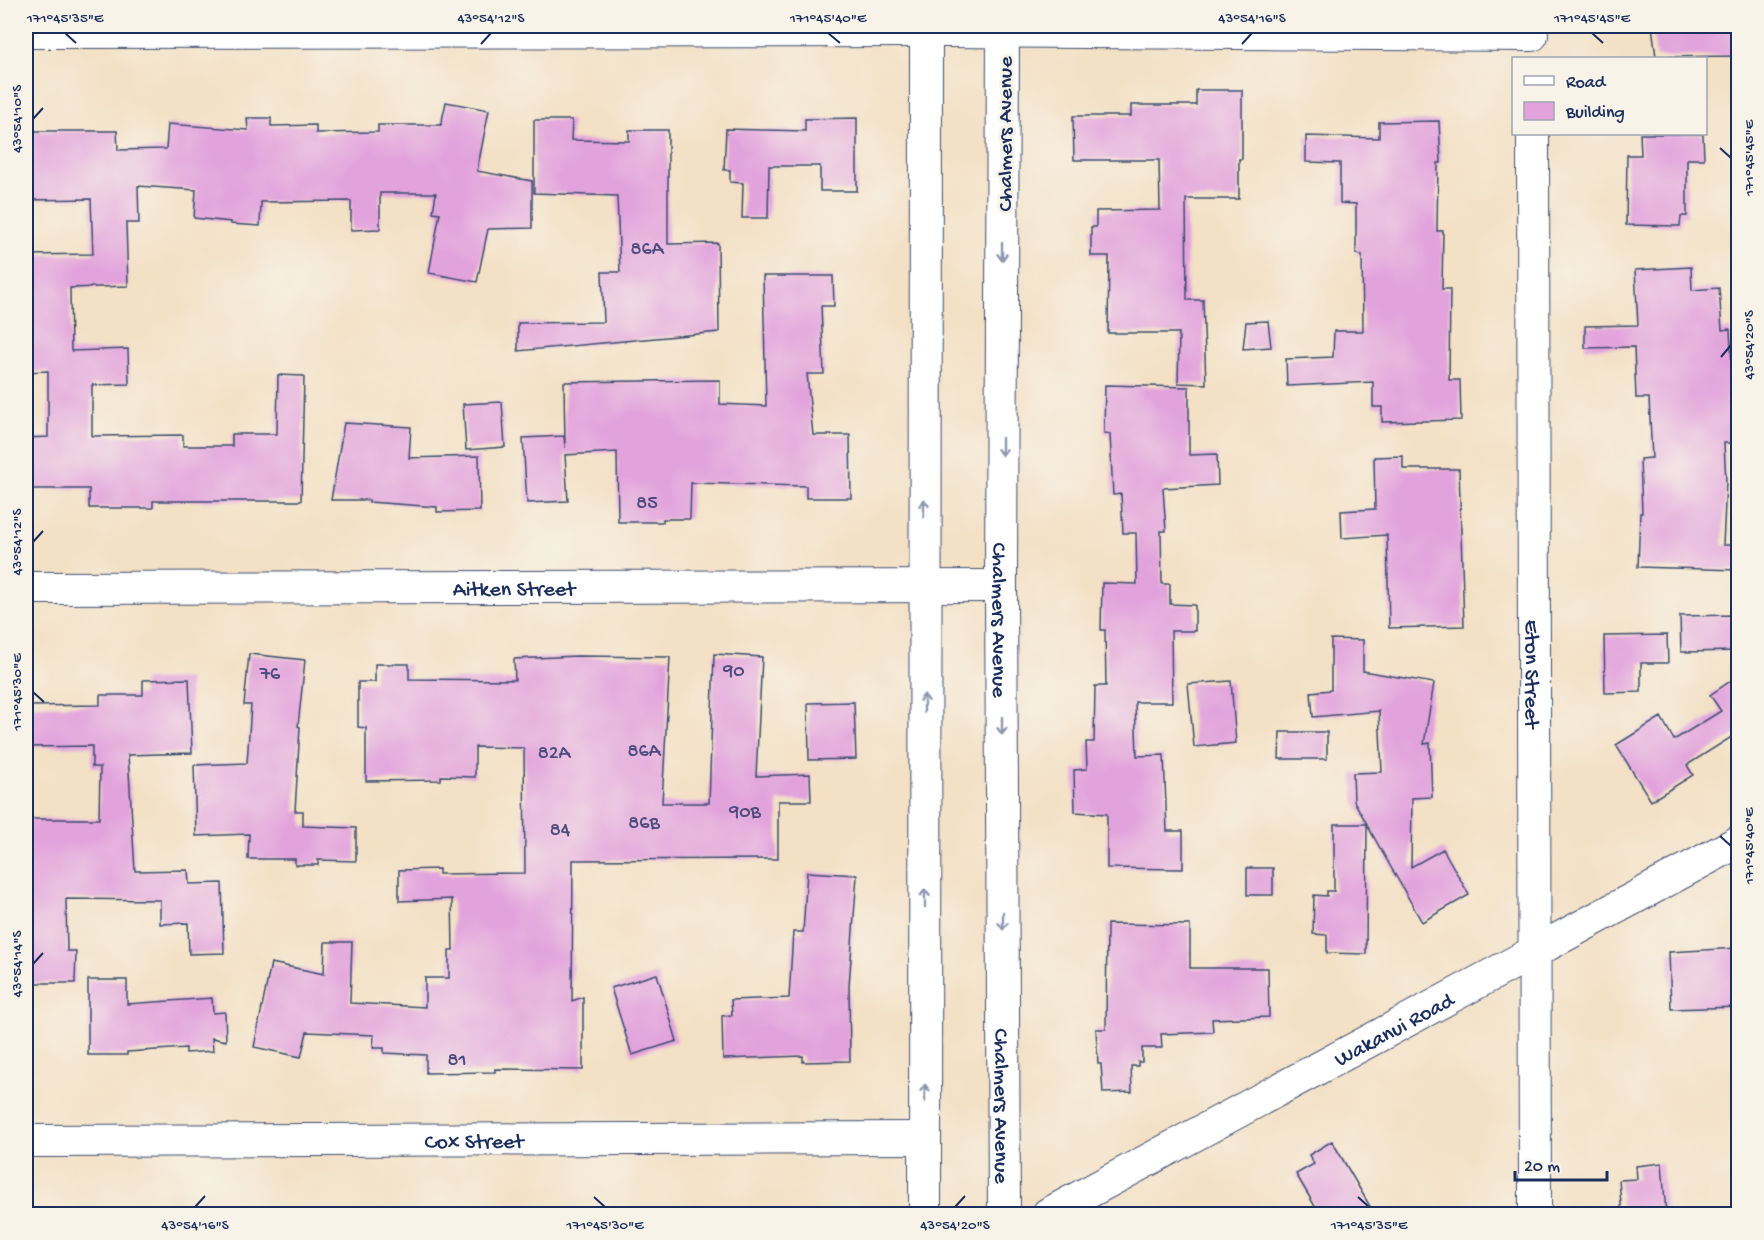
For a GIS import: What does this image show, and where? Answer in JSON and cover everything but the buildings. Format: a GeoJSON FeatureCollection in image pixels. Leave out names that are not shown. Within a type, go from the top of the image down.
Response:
{"type":"FeatureCollection","features":[{"type":"Feature","properties":{"kind":"street"},"geometry":{"type":"LineString","coordinates":[[925,1215],[926,29]]}},
{"type":"Feature","properties":{"kind":"street"},"geometry":{"type":"LineString","coordinates":[[26,32],[1003,29],[1532,40]]}},
{"type":"Feature","properties":{"kind":"street","name":"Chalmers Avenue"},"geometry":{"type":"LineString","coordinates":[[1003,29],[1001,586],[1004,1215]]}},
{"type":"Feature","properties":{"kind":"street","name":"Eton Street"},"geometry":{"type":"LineString","coordinates":[[1533,135],[1535,1215]]}},
{"type":"Feature","properties":{"kind":"street","name":"Aitken Street"},"geometry":{"type":"LineString","coordinates":[[26,588],[1001,586]]}},
{"type":"Feature","properties":{"kind":"street","name":"Wakanui Road"},"geometry":{"type":"LineString","coordinates":[[1048,1215],[1738,842]]}},
{"type":"Feature","properties":{"kind":"street","name":"Cox Street"},"geometry":{"type":"LineString","coordinates":[[26,1141],[925,1138]]}}]}
